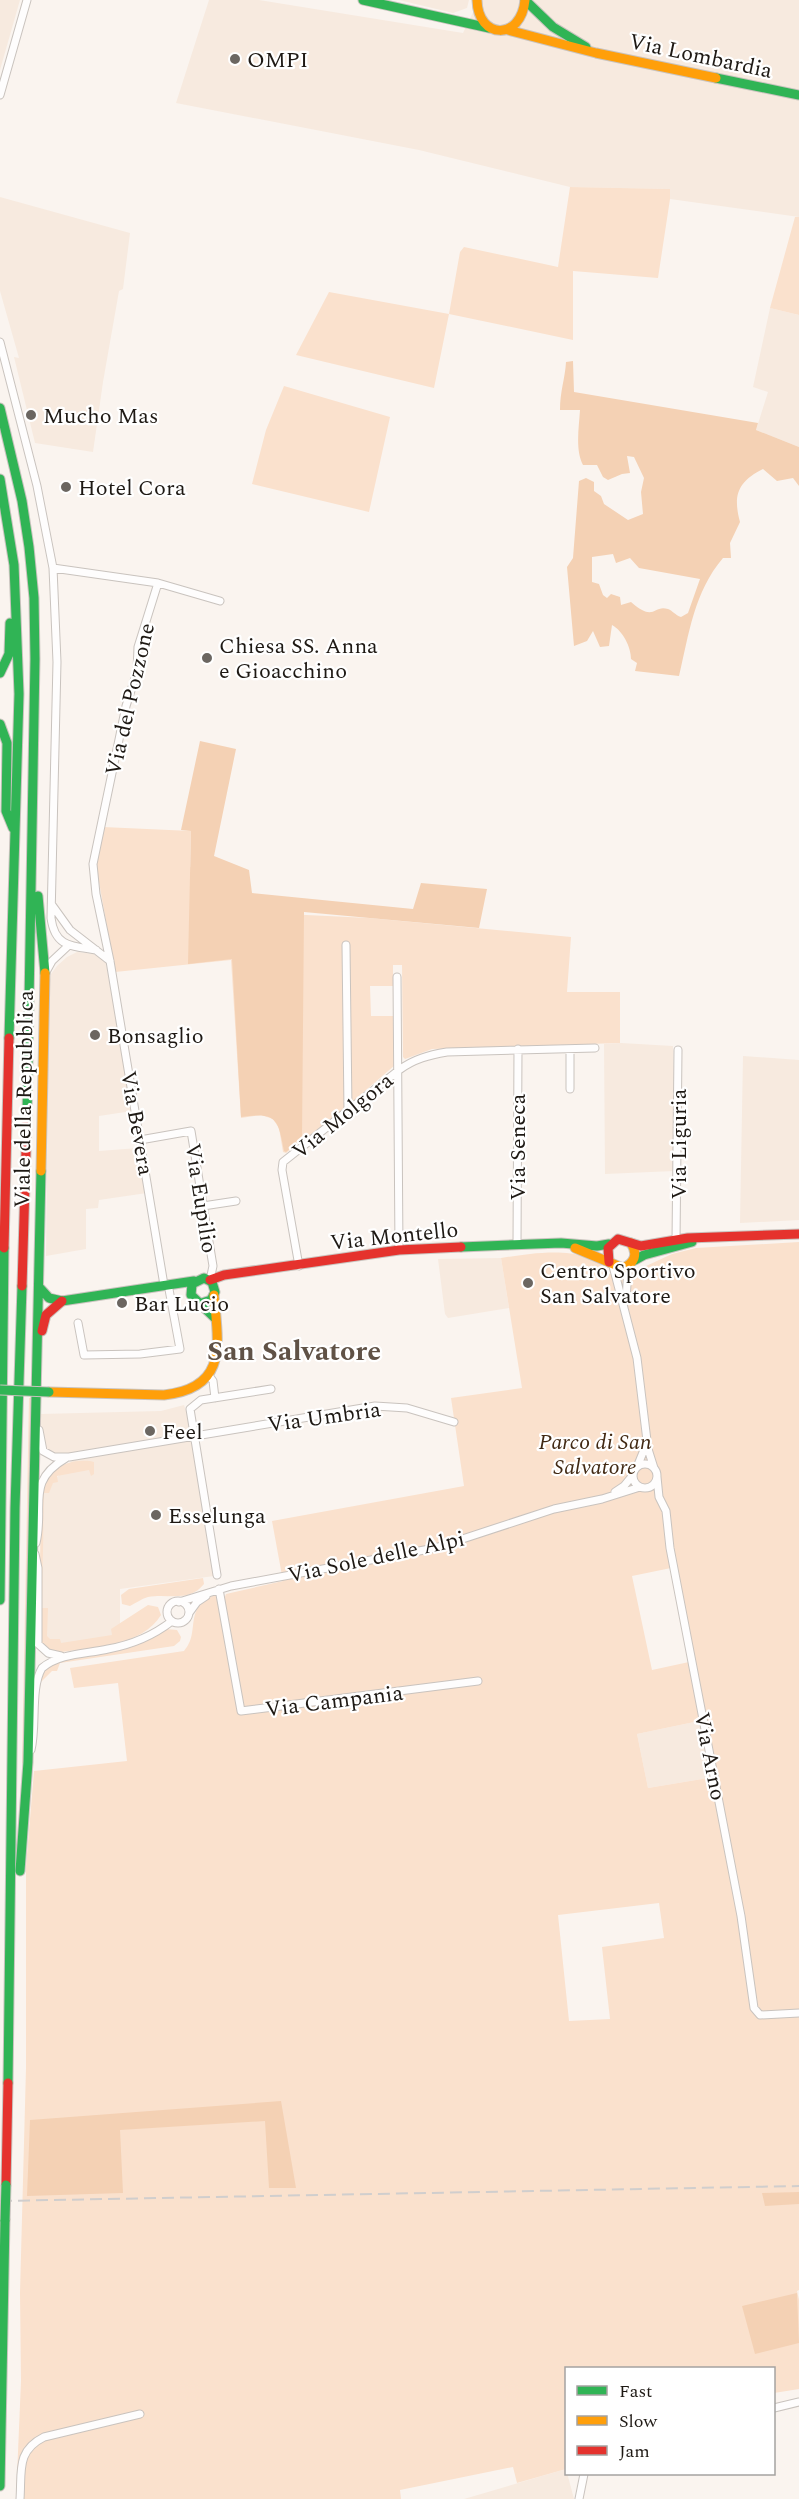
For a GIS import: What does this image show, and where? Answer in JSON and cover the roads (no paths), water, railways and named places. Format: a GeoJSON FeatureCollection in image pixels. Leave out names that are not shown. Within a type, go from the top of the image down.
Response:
{"type":"FeatureCollection","features":[{"type":"Feature","properties":{"kind":"main road","name":"Via Lombardia"},"geometry":{"type":"LineString","coordinates":[[363,0],[502,31],[508,30],[596,53],[799,95]]}},
{"type":"Feature","properties":{"kind":"main road","name":"Via Lombardia"},"geometry":{"type":"LineString","coordinates":[[525,0],[553,27],[596,53]]}},
{"type":"Feature","properties":{"kind":"main road"},"geometry":{"type":"LineString","coordinates":[[508,30],[520,21],[526,8],[525,0]]}},
{"type":"Feature","properties":{"kind":"main road"},"geometry":{"type":"LineString","coordinates":[[457,20],[468,15],[476,2]]}},
{"type":"Feature","properties":{"kind":"main road"},"geometry":{"type":"LineString","coordinates":[[476,2],[479,18],[489,28]]}},
{"type":"Feature","properties":{"kind":"main road"},"geometry":{"type":"LineString","coordinates":[[0,408],[22,501],[34,598],[27,1139],[15,1508],[10,1961],[0,2486]]}},
{"type":"Feature","properties":{"kind":"main road"},"geometry":{"type":"LineString","coordinates":[[0,479],[7,507],[16,594],[20,703],[6,1146],[0,1600]]}},
{"type":"Feature","properties":{"kind":"main road"},"geometry":{"type":"LineString","coordinates":[[0,673],[9,654],[10,605],[16,594]]}},
{"type":"Feature","properties":{"kind":"main road"},"geometry":{"type":"LineString","coordinates":[[0,724],[7,743],[6,811],[15,835]]}},
{"type":"Feature","properties":{"kind":"main road","name":"Viale della Repubblica"},"geometry":{"type":"LineString","coordinates":[[32,842],[45,972],[37,1375]]}},
{"type":"Feature","properties":{"kind":"main road"},"geometry":{"type":"LineString","coordinates":[[0,1160],[6,1146]]}},
{"type":"Feature","properties":{"kind":"main road"},"geometry":{"type":"LineString","coordinates":[[716,1237],[635,1260],[623,1268],[611,1264],[606,1252],[609,1244],[618,1239],[641,1246],[678,1239],[716,1237],[799,1234]]}},
{"type":"Feature","properties":{"kind":"main road","name":"Via Montello"},"geometry":{"type":"LineString","coordinates":[[561,1243],[611,1264]]}},
{"type":"Feature","properties":{"kind":"main road","name":"Via Montello"},"geometry":{"type":"LineString","coordinates":[[210,1280],[228,1275],[399,1250],[517,1244],[561,1243],[597,1246],[609,1244]]}},
{"type":"Feature","properties":{"kind":"main road"},"geometry":{"type":"LineString","coordinates":[[632,1243],[636,1252],[635,1260]]}},
{"type":"Feature","properties":{"kind":"main road"},"geometry":{"type":"LineString","coordinates":[[202,1303],[208,1302],[228,1275]]}},
{"type":"Feature","properties":{"kind":"main road"},"geometry":{"type":"LineString","coordinates":[[0,1390],[178,1395],[197,1385],[208,1374],[217,1354],[219,1342],[215,1286],[210,1280],[201,1278],[194,1281],[62,1301],[49,1298],[39,1287]]}},
{"type":"Feature","properties":{"kind":"main road"},"geometry":{"type":"LineString","coordinates":[[190,1292],[194,1281]]}},
{"type":"Feature","properties":{"kind":"main road"},"geometry":{"type":"LineString","coordinates":[[169,1284],[190,1292],[194,1299],[208,1308],[216,1320]]}},
{"type":"Feature","properties":{"kind":"main road"},"geometry":{"type":"LineString","coordinates":[[10,1961],[19,1924],[22,1821],[28,1762],[37,1375],[46,1315],[62,1301]]}},
{"type":"Feature","properties":{"kind":"street"},"geometry":{"type":"LineString","coordinates":[[0,95],[27,0]]}},
{"type":"Feature","properties":{"kind":"street"},"geometry":{"type":"LineString","coordinates":[[0,342],[37,486],[52,568],[57,662],[51,903],[53,930],[57,937],[68,946],[96,950]]}},
{"type":"Feature","properties":{"kind":"street"},"geometry":{"type":"LineString","coordinates":[[52,568],[158,583],[220,601]]}},
{"type":"Feature","properties":{"kind":"street","name":"Via del Pozzone"},"geometry":{"type":"LineString","coordinates":[[102,816],[126,706],[137,672],[138,647],[158,583]]}},
{"type":"Feature","properties":{"kind":"street","name":"Via Bevera"},"geometry":{"type":"LineString","coordinates":[[78,1323],[84,1355],[140,1354],[180,1349],[96,894],[93,864],[102,816]]}},
{"type":"Feature","properties":{"kind":"street"},"geometry":{"type":"LineString","coordinates":[[51,903],[70,930],[110,961]]}},
{"type":"Feature","properties":{"kind":"street"},"geometry":{"type":"LineString","coordinates":[[45,972],[52,961],[68,946],[70,930]]}},
{"type":"Feature","properties":{"kind":"street"},"geometry":{"type":"LineString","coordinates":[[346,945],[348,1111]]}},
{"type":"Feature","properties":{"kind":"street","name":"Via Molgora"},"geometry":{"type":"LineString","coordinates":[[397,977],[399,1070]]}},
{"type":"Feature","properties":{"kind":"street"},"geometry":{"type":"LineString","coordinates":[[570,1048],[570,1089]]}},
{"type":"Feature","properties":{"kind":"street","name":"Via Molgora"},"geometry":{"type":"LineString","coordinates":[[299,1266],[282,1166],[287,1159],[399,1070],[428,1055],[447,1052],[596,1048]]}},
{"type":"Feature","properties":{"kind":"street","name":"Via Seneca"},"geometry":{"type":"LineString","coordinates":[[517,1244],[518,1049]]}},
{"type":"Feature","properties":{"kind":"street","name":"Via Liguria"},"geometry":{"type":"LineString","coordinates":[[678,1050],[678,1239]]}},
{"type":"Feature","properties":{"kind":"street"},"geometry":{"type":"LineString","coordinates":[[399,1070],[399,1250]]}},
{"type":"Feature","properties":{"kind":"street","name":"Via Eupilio"},"geometry":{"type":"LineString","coordinates":[[140,1140],[191,1131],[213,1266],[210,1280]]}},
{"type":"Feature","properties":{"kind":"street"},"geometry":{"type":"LineString","coordinates":[[203,1206],[236,1201]]}},
{"type":"Feature","properties":{"kind":"street"},"geometry":{"type":"LineString","coordinates":[[626,1312],[635,1260],[658,1247],[676,1242],[678,1239]]}},
{"type":"Feature","properties":{"kind":"street"},"geometry":{"type":"LineString","coordinates":[[611,1264],[637,1358],[646,1436],[657,1477],[654,1485],[643,1487]]}},
{"type":"Feature","properties":{"kind":"street","name":"Via Eupilio"},"geometry":{"type":"LineString","coordinates":[[213,1266],[228,1275]]}},
{"type":"Feature","properties":{"kind":"street"},"geometry":{"type":"LineString","coordinates":[[208,1374],[213,1381],[215,1398]]}},
{"type":"Feature","properties":{"kind":"street"},"geometry":{"type":"LineString","coordinates":[[217,1575],[193,1436],[190,1413],[192,1405],[215,1398],[271,1389]]}},
{"type":"Feature","properties":{"kind":"street","name":"Via Umbria"},"geometry":{"type":"LineString","coordinates":[[69,1457],[375,1406],[407,1408],[454,1422]]}},
{"type":"Feature","properties":{"kind":"street"},"geometry":{"type":"LineString","coordinates":[[37,1409],[40,1446],[43,1451],[54,1457],[69,1457]]}},
{"type":"Feature","properties":{"kind":"street"},"geometry":{"type":"LineString","coordinates":[[602,1499],[624,1486],[633,1475],[642,1457],[646,1436]]}},
{"type":"Feature","properties":{"kind":"street"},"geometry":{"type":"LineString","coordinates":[[64,1656],[48,1653],[38,1644],[38,1568],[34,1547],[38,1531],[40,1484],[50,1468],[69,1457]]}},
{"type":"Feature","properties":{"kind":"street"},"geometry":{"type":"LineString","coordinates":[[637,1467],[646,1464],[654,1468]]}},
{"type":"Feature","properties":{"kind":"street"},"geometry":{"type":"LineString","coordinates":[[633,1475],[634,1482],[659,1497]]}},
{"type":"Feature","properties":{"kind":"street","name":"Via Arno"},"geometry":{"type":"LineString","coordinates":[[657,1477],[659,1497],[666,1511],[670,1548],[741,1916],[753,2001],[759,2014],[799,2013]]}},
{"type":"Feature","properties":{"kind":"street","name":"Via Sole delle Alpi"},"geometry":{"type":"LineString","coordinates":[[142,1638],[158,1626],[167,1614],[170,1605],[219,1589],[435,1548],[554,1509],[602,1499],[643,1487]]}},
{"type":"Feature","properties":{"kind":"street","name":"Via Sole delle Alpi"},"geometry":{"type":"LineString","coordinates":[[64,1656],[109,1649],[142,1638],[172,1621],[180,1623],[188,1616],[197,1602],[219,1589]]}},
{"type":"Feature","properties":{"kind":"street","name":"Via Campania"},"geometry":{"type":"LineString","coordinates":[[219,1589],[241,1711],[478,1681]]}},
{"type":"Feature","properties":{"kind":"street"},"geometry":{"type":"LineString","coordinates":[[179,1602],[187,1607],[188,1616]]}},
{"type":"Feature","properties":{"kind":"street"},"geometry":{"type":"LineString","coordinates":[[167,1614],[172,1621]]}},
{"type":"Feature","properties":{"kind":"street"},"geometry":{"type":"LineString","coordinates":[[28,1762],[34,1738],[38,1674],[47,1664],[64,1656]]}},
{"type":"Feature","properties":{"kind":"street"},"geometry":{"type":"LineString","coordinates":[[775,2408],[799,2402]]}},
{"type":"Feature","properties":{"kind":"street"},"geometry":{"type":"LineString","coordinates":[[20,2499],[22,2458],[33,2443],[44,2437],[140,2414]]}},
{"type":"Feature","properties":{"kind":"street"},"geometry":{"type":"LineString","coordinates":[[579,2499],[584,2475]]}},
{"type":"Feature","properties":{"kind":"railway"},"geometry":{"type":"LineString","coordinates":[[0,2201],[799,2186]]}},
{"type":"Feature","properties":{"kind":"place","name":"OMPI"},"geometry":{"type":"Point","coordinates":[235,59]}},
{"type":"Feature","properties":{"kind":"place","name":"Mucho Mas"},"geometry":{"type":"Point","coordinates":[31,415]}},
{"type":"Feature","properties":{"kind":"place","name":"Hotel Cora"},"geometry":{"type":"Point","coordinates":[66,487]}},
{"type":"Feature","properties":{"kind":"place","name":"Chiesa SS. Anna e Gioacchino"},"geometry":{"type":"Point","coordinates":[207,658]}},
{"type":"Feature","properties":{"kind":"place","name":"Bonsaglio"},"geometry":{"type":"Point","coordinates":[95,1035]}},
{"type":"Feature","properties":{"kind":"place","name":"Centro Sportivo San Salvatore"},"geometry":{"type":"Point","coordinates":[528,1283]}},
{"type":"Feature","properties":{"kind":"place","name":"Bar Lucio"},"geometry":{"type":"Point","coordinates":[122,1303]}},
{"type":"Feature","properties":{"kind":"place","name":"Feel"},"geometry":{"type":"Point","coordinates":[150,1431]}},
{"type":"Feature","properties":{"kind":"place","name":"Esselunga"},"geometry":{"type":"Point","coordinates":[156,1515]}},
{"type":"Feature","properties":{"kind":"district","name":"San Salvatore"},"geometry":{"type":"Point","coordinates":[294,1350]}},
{"type":"Feature","properties":{"kind":"park label","name":"Parco di San Salvatore"},"geometry":{"type":"Point","coordinates":[595,1454]}}]}
